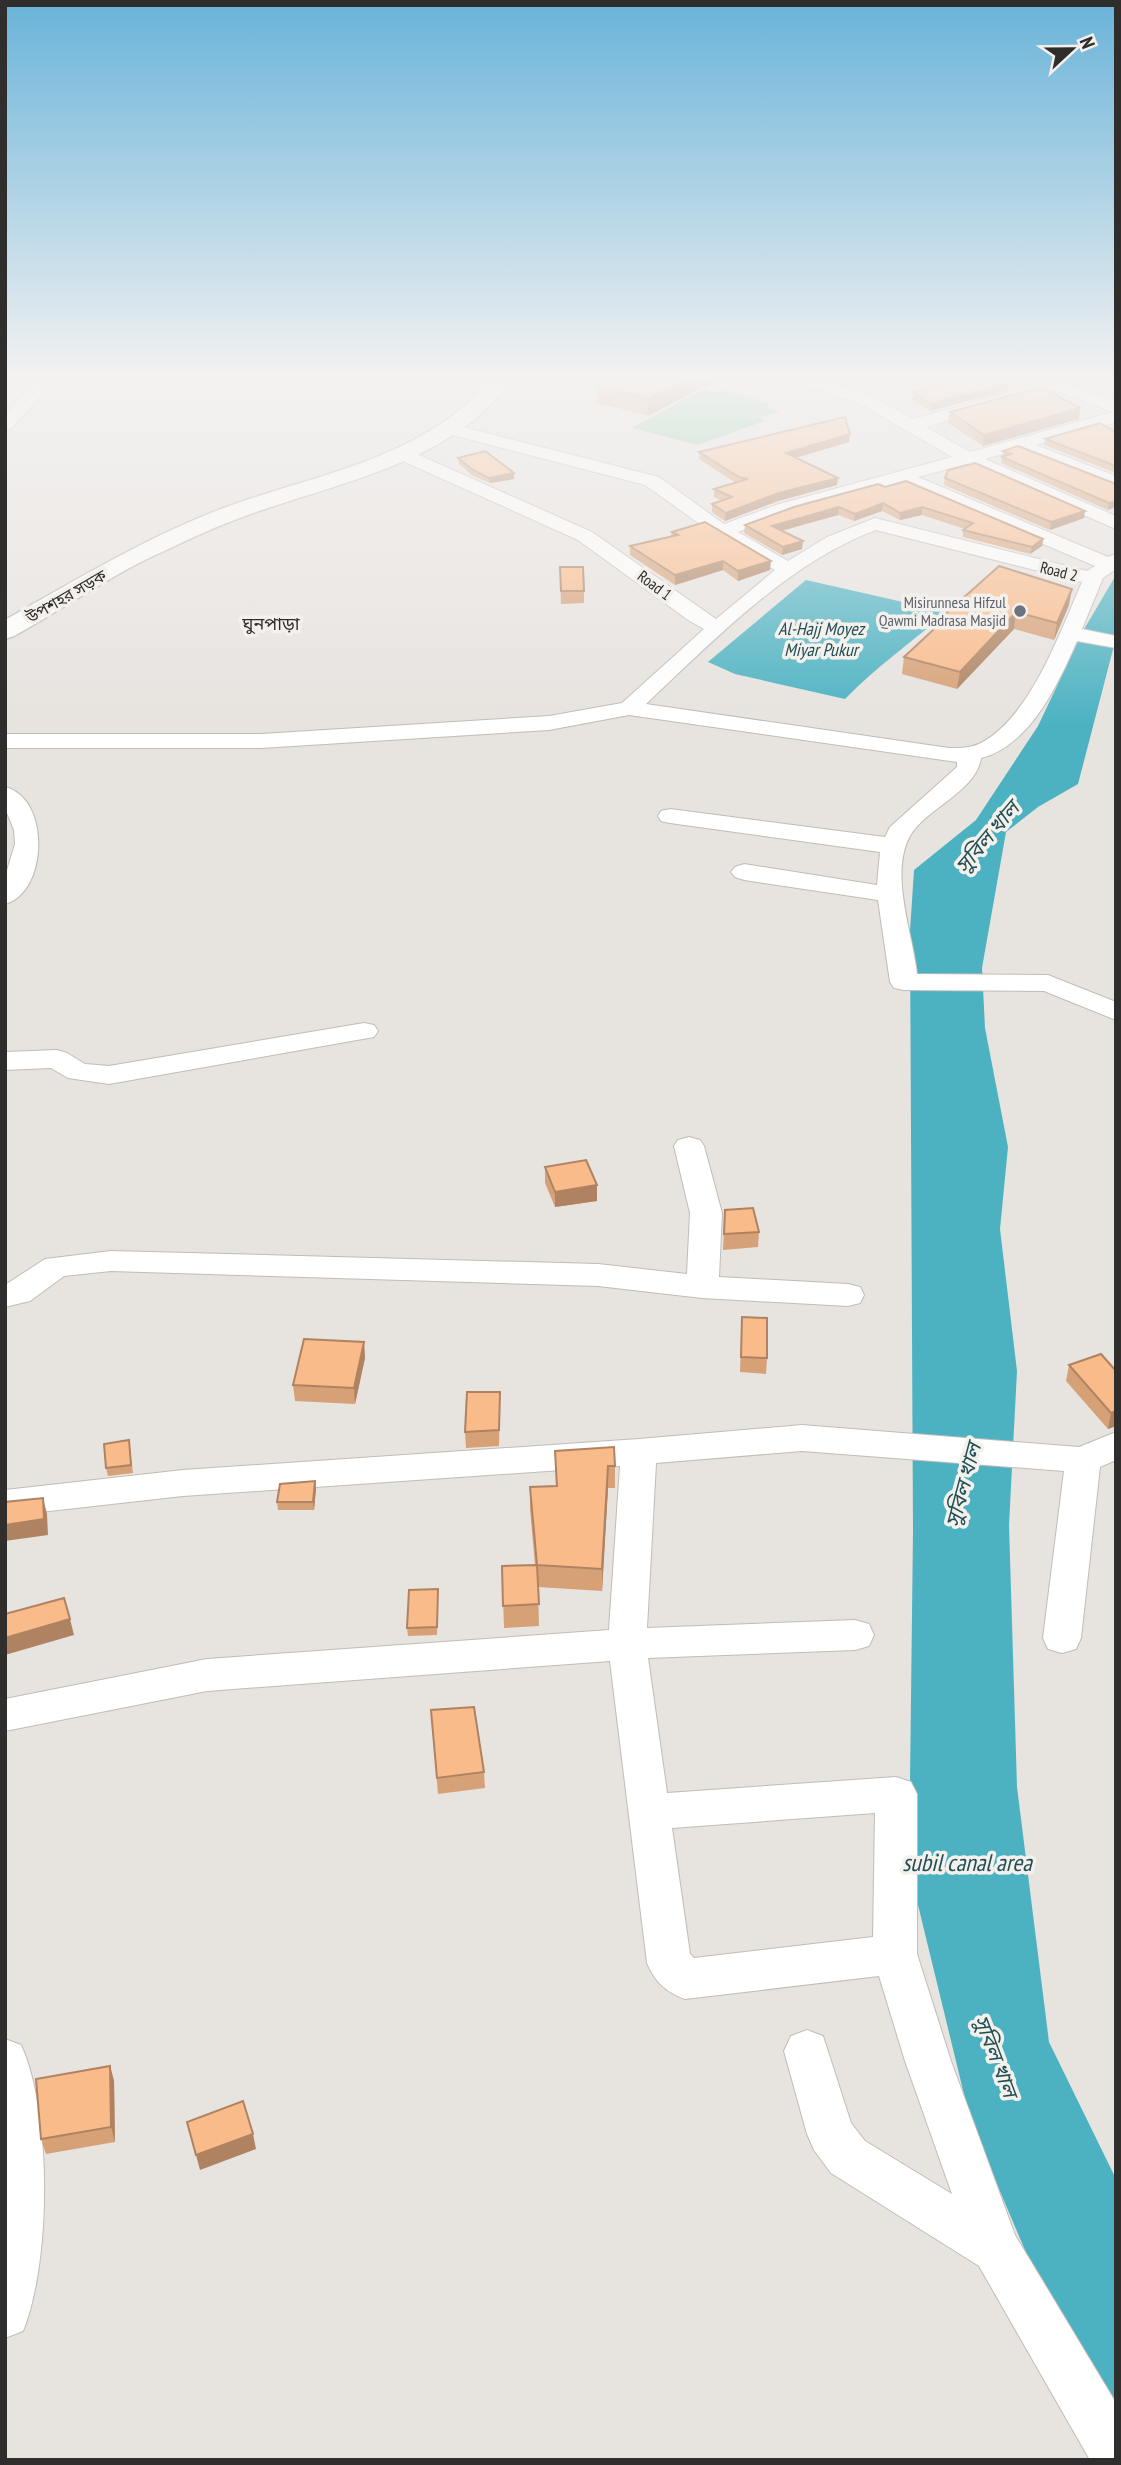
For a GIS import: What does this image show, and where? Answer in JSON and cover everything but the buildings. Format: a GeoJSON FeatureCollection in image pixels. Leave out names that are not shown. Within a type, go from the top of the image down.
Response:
{"type":"FeatureCollection","features":[{"type":"Feature","properties":{"kind":"main road","name":"উপশহর সড়ক"},"geometry":{"type":"LineString","coordinates":[[5,631],[150,548],[237,511],[288,495]]}},
{"type":"Feature","properties":{"kind":"street","name":"Road 1"},"geometry":{"type":"LineString","coordinates":[[494,495],[585,536],[649,579],[695,616],[718,628]]}},
{"type":"Feature","properties":{"kind":"street"},"geometry":{"type":"LineString","coordinates":[[672,495],[787,569]]}},
{"type":"Feature","properties":{"kind":"street"},"geometry":{"type":"LineString","coordinates":[[723,530],[786,508],[835,495]]}},
{"type":"Feature","properties":{"kind":"street"},"geometry":{"type":"LineString","coordinates":[[846,495],[845,501],[881,518],[898,530]]}},
{"type":"Feature","properties":{"kind":"street"},"geometry":{"type":"LineString","coordinates":[[5,741],[261,741],[549,723],[629,708],[949,755],[971,754],[991,747],[1019,725],[1070,633],[1093,579],[1105,567],[942,495]]}},
{"type":"Feature","properties":{"kind":"street"},"geometry":{"type":"LineString","coordinates":[[1052,495],[1116,523]]}},
{"type":"Feature","properties":{"kind":"street","name":"Road 2"},"geometry":{"type":"LineString","coordinates":[[629,708],[787,569],[860,529],[875,524],[1105,567]]}},
{"type":"Feature","properties":{"kind":"street"},"geometry":{"type":"LineString","coordinates":[[1070,633],[1116,642]]}},
{"type":"Feature","properties":{"kind":"street"},"geometry":{"type":"LineString","coordinates":[[971,754],[968,769],[899,832],[893,846],[888,894],[903,955],[904,982],[1039,982],[1056,985],[1116,1012]]}},
{"type":"Feature","properties":{"kind":"street"},"geometry":{"type":"LineString","coordinates":[[5,794],[23,812],[28,831],[23,868],[5,896]]}},
{"type":"Feature","properties":{"kind":"street"},"geometry":{"type":"LineString","coordinates":[[670,816],[893,846]]}},
{"type":"Feature","properties":{"kind":"street"},"geometry":{"type":"LineString","coordinates":[[744,872],[888,894]]}},
{"type":"Feature","properties":{"kind":"street"},"geometry":{"type":"LineString","coordinates":[[5,1062],[57,1059],[78,1072],[109,1074],[364,1031]]}},
{"type":"Feature","properties":{"kind":"street"},"geometry":{"type":"LineString","coordinates":[[689,1146],[706,1213],[702,1287]]}},
{"type":"Feature","properties":{"kind":"street"},"geometry":{"type":"LineString","coordinates":[[5,1296],[18,1293],[56,1266],[111,1261],[598,1275],[702,1287],[848,1295]]}},
{"type":"Feature","properties":{"kind":"street"},"geometry":{"type":"LineString","coordinates":[[5,1503],[183,1483],[639,1452],[802,1438],[880,1445],[1100,1452],[1062,1638]]}},
{"type":"Feature","properties":{"kind":"street"},"geometry":{"type":"LineString","coordinates":[[639,1452],[627,1644],[669,1964],[685,1979],[895,1954]]}},
{"type":"Feature","properties":{"kind":"street"},"geometry":{"type":"LineString","coordinates":[[5,1716],[207,1675],[627,1644],[855,1635]]}},
{"type":"Feature","properties":{"kind":"street"},"geometry":{"type":"LineString","coordinates":[[648,1812],[896,1794],[895,1954],[928,2061],[996,2249],[1116,2453]]}},
{"type":"Feature","properties":{"kind":"street"},"geometry":{"type":"LineString","coordinates":[[807,2051],[831,2134],[848,2157],[996,2249]]}},
{"type":"Feature","properties":{"kind":"street"},"geometry":{"type":"LineString","coordinates":[[5,2060],[12,2084],[21,2179],[5,2313]]}},
{"type":"Feature","properties":{"kind":"water","name":"subil canal area"},"geometry":{"type":"Polygon","coordinates":[[[1116,575],[1116,638],[1078,784],[1038,807],[1006,832],[982,968],[985,1028],[1008,1147],[1000,1229],[1017,1371],[1009,1525],[1017,1787],[1049,2042],[1116,2179],[1116,2453],[1100,2427],[971,2123],[909,1868],[913,1531],[910,931],[914,870],[976,820],[1038,726],[1083,631],[1116,575]]]}},
{"type":"Feature","properties":{"kind":"water","name":"Al-Hajj Moyez Miyar Pukur"},"geometry":{"type":"Polygon","coordinates":[[[806,580],[947,612],[845,699],[735,674],[708,662],[806,580]]]}},
{"type":"Feature","properties":{"kind":"place","name":"Misirunnesa Hifzul Qawmi Madrasa Masjid"},"geometry":{"type":"Point","coordinates":[1020,611]}},
{"type":"Feature","properties":{"kind":"district","name":"ঘুনপাড়া"},"geometry":{"type":"Point","coordinates":[271,623]}},
{"type":"Feature","properties":{"kind":"water label","name":"সুবিল খাল"},"geometry":{"type":"Point","coordinates":[987,837]}},
{"type":"Feature","properties":{"kind":"water label","name":"সুবিল খাল"},"geometry":{"type":"Point","coordinates":[963,1485]}},
{"type":"Feature","properties":{"kind":"water label","name":"সুবিল খাল"},"geometry":{"type":"Point","coordinates":[996,2056]}}]}
